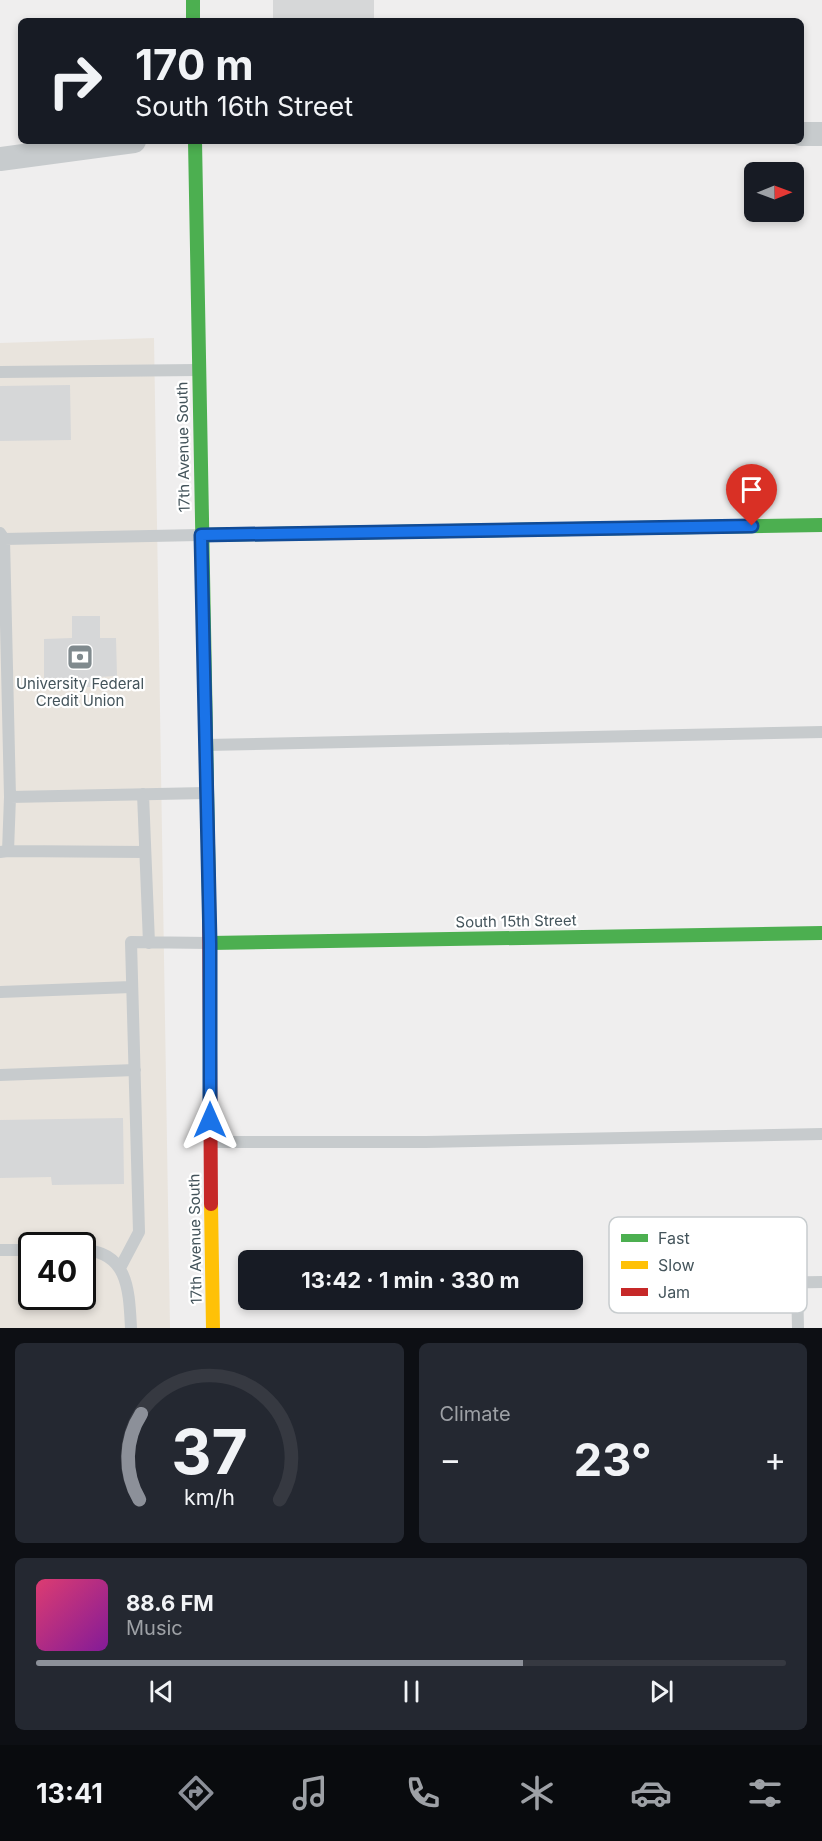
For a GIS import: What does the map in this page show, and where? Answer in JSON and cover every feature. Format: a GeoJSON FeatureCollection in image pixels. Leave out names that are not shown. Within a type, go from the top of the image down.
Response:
{"type":"FeatureCollection","features":[{"type":"Feature","properties":{"kind":"street"},"geometry":{"type":"LineString","coordinates":[[193,0],[193,18]]}},
{"type":"Feature","properties":{"kind":"street"},"geometry":{"type":"LineString","coordinates":[[804,134],[822,134]]}},
{"type":"Feature","properties":{"kind":"street"},"geometry":{"type":"LineString","coordinates":[[0,159],[112,144]]}},
{"type":"Feature","properties":{"kind":"street","name":"17th Avenue South"},"geometry":{"type":"LineString","coordinates":[[195,144],[210,943],[213,1328]]}},
{"type":"Feature","properties":{"kind":"street"},"geometry":{"type":"LineString","coordinates":[[201,535],[822,525]]}},
{"type":"Feature","properties":{"kind":"street","name":"South 15th Street"},"geometry":{"type":"LineString","coordinates":[[210,943],[822,933]]}},
{"type":"Feature","properties":{"kind":"lane"},"geometry":{"type":"LineString","coordinates":[[0,372],[198,370]]}},
{"type":"Feature","properties":{"kind":"lane"},"geometry":{"type":"LineString","coordinates":[[145,852],[4,851],[10,797],[2,536],[201,535]]}},
{"type":"Feature","properties":{"kind":"lane"},"geometry":{"type":"LineString","coordinates":[[206,745],[822,732]]}},
{"type":"Feature","properties":{"kind":"lane"},"geometry":{"type":"LineString","coordinates":[[10,797],[207,793]]}},
{"type":"Feature","properties":{"kind":"lane"},"geometry":{"type":"LineString","coordinates":[[143,794],[149,943]]}},
{"type":"Feature","properties":{"kind":"lane"},"geometry":{"type":"LineString","coordinates":[[120,1268],[139,1232],[131,942],[210,943]]}},
{"type":"Feature","properties":{"kind":"lane"},"geometry":{"type":"LineString","coordinates":[[0,992],[131,987]]}},
{"type":"Feature","properties":{"kind":"lane"},"geometry":{"type":"LineString","coordinates":[[0,1075],[135,1070]]}},
{"type":"Feature","properties":{"kind":"lane"},"geometry":{"type":"LineString","coordinates":[[210,1142],[438,1141],[822,1134]]}},
{"type":"Feature","properties":{"kind":"lane"},"geometry":{"type":"LineString","coordinates":[[0,1250],[18,1250]]}},
{"type":"Feature","properties":{"kind":"lane"},"geometry":{"type":"LineString","coordinates":[[96,1251],[105,1254],[120,1268],[126,1281],[131,1328]]}},
{"type":"Feature","properties":{"kind":"lane"},"geometry":{"type":"LineString","coordinates":[[798,1313],[798,1328]]}},
{"type":"Feature","properties":{"kind":"shaded area"},"geometry":{"type":"Polygon","coordinates":[[[154,338],[170,1328],[0,1328],[0,343],[154,338]]]}},
{"type":"Feature","properties":{"kind":"building"},"geometry":{"type":"Polygon","coordinates":[[[273,0],[374,0],[374,18],[273,18],[273,0]]]}},
{"type":"Feature","properties":{"kind":"building"},"geometry":{"type":"Polygon","coordinates":[[[70,385],[71,440],[0,441],[0,386],[70,385]]]}},
{"type":"Feature","properties":{"kind":"building","name":"University Federal Credit Union"},"geometry":{"type":"Polygon","coordinates":[[[72,616],[100,616],[100,638],[116,638],[117,676],[99,677],[99,687],[74,687],[73,678],[44,678],[44,639],[72,638],[72,616]]]}},
{"type":"Feature","properties":{"kind":"building"},"geometry":{"type":"Polygon","coordinates":[[[123,1118],[124,1184],[52,1185],[51,1177],[0,1178],[0,1120],[123,1118]]]}},
{"type":"Feature","properties":{"kind":"traffic: fast"},"geometry":{"type":"LineString","coordinates":[[193,0],[193,18]]}},
{"type":"Feature","properties":{"kind":"traffic: fast"},"geometry":{"type":"LineString","coordinates":[[195,144],[209,897]]}},
{"type":"Feature","properties":{"kind":"traffic: fast"},"geometry":{"type":"LineString","coordinates":[[201,535],[822,525]]}},
{"type":"Feature","properties":{"kind":"traffic: fast"},"geometry":{"type":"LineString","coordinates":[[210,943],[822,933]]}},
{"type":"Feature","properties":{"kind":"traffic: slow"},"geometry":{"type":"LineString","coordinates":[[211,1204],[213,1328]]}},
{"type":"Feature","properties":{"kind":"traffic: jam"},"geometry":{"type":"LineString","coordinates":[[209,897],[211,1204]]}},
{"type":"Feature","properties":{"kind":"place","name":"University Federal Credit Union"},"geometry":{"type":"Point","coordinates":[80,657]}},
{"type":"Feature","properties":{"kind":"route"},"geometry":{"type":"LineString","coordinates":[[210,1120],[210,943],[201,535],[752,526]]}}]}
